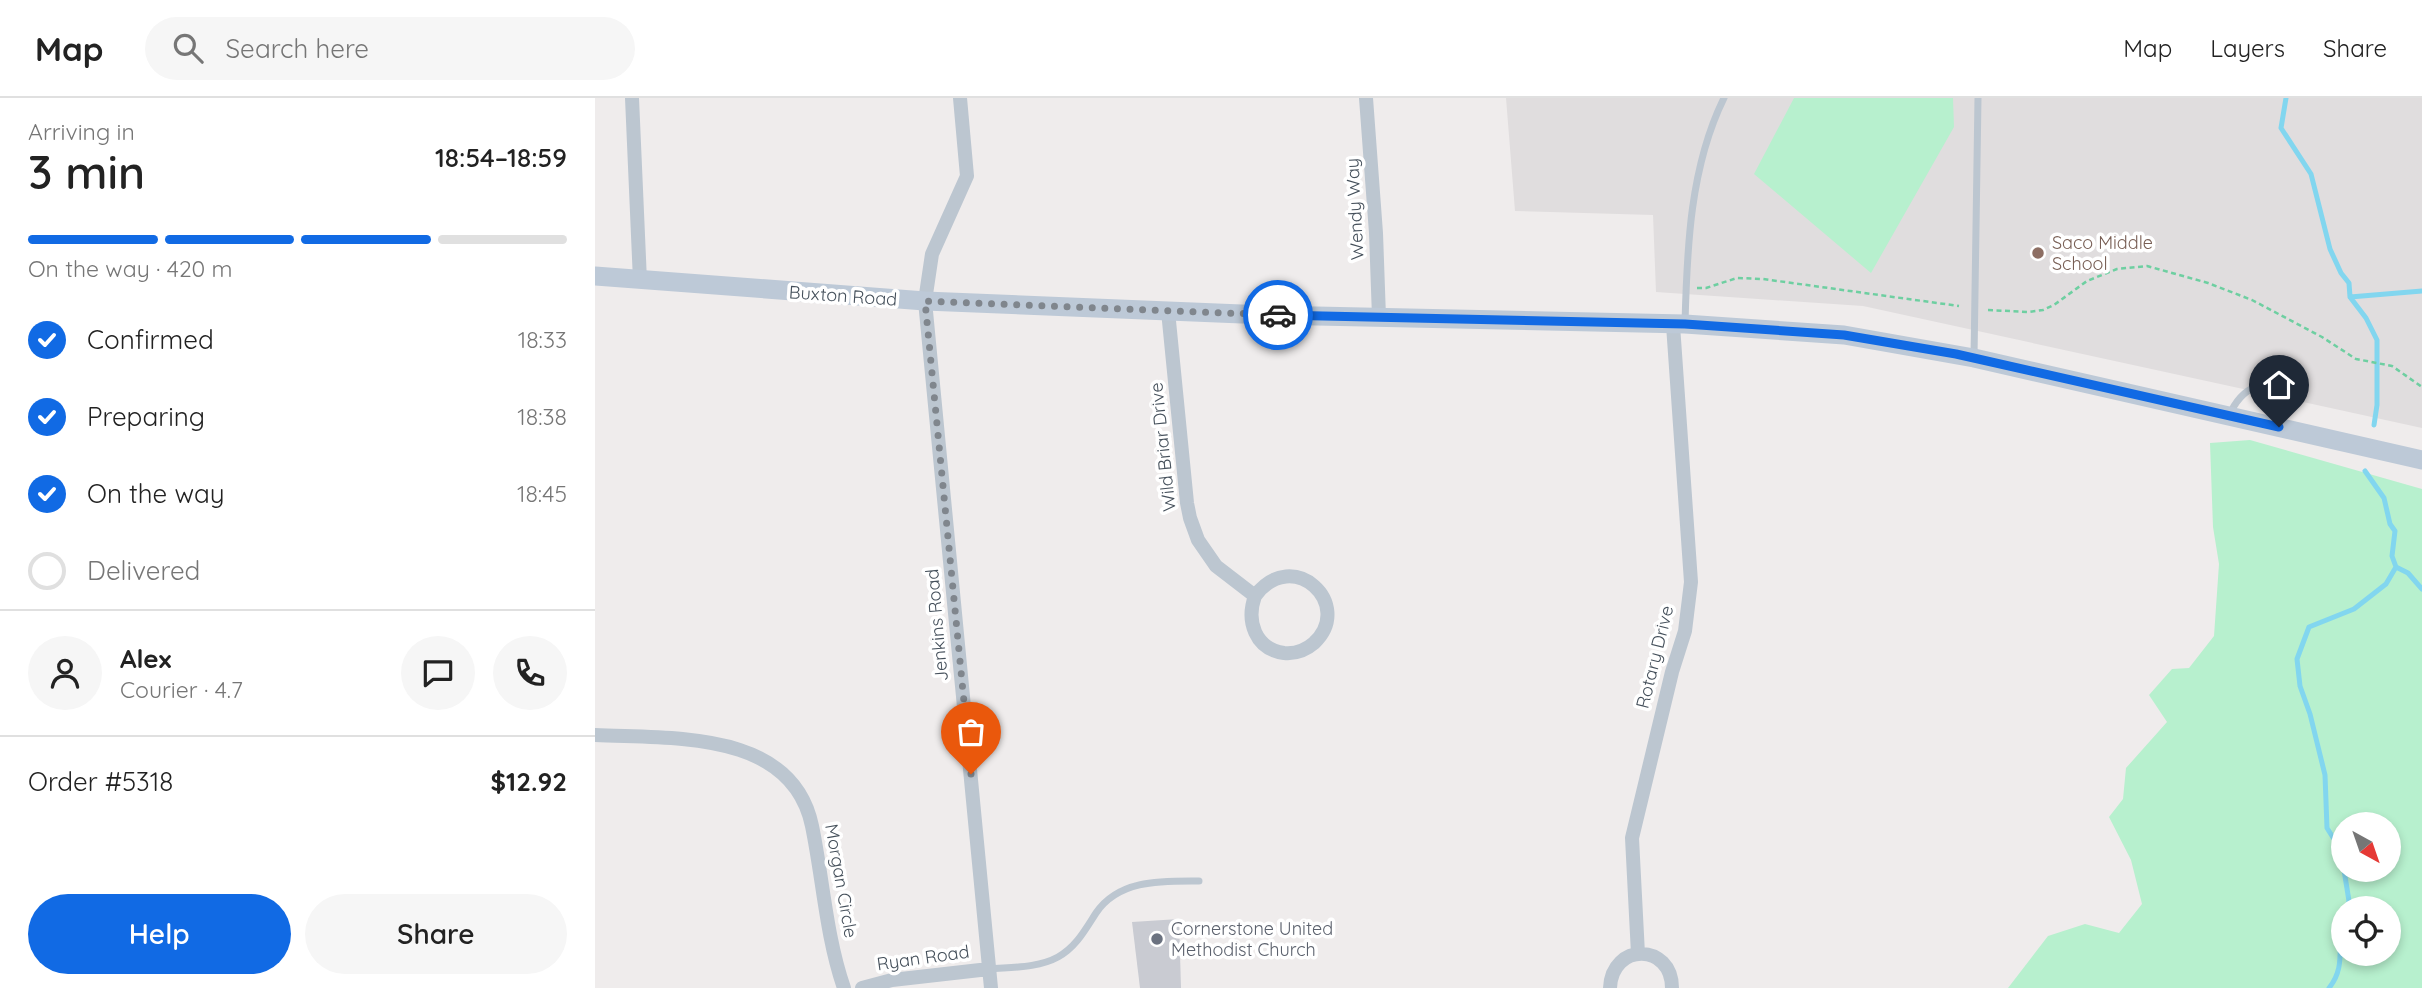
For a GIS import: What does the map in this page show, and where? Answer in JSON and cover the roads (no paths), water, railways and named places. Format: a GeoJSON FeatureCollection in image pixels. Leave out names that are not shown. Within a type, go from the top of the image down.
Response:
{"type":"FeatureCollection","features":[{"type":"Feature","properties":{"kind":"main road","name":"Buxton Road"},"geometry":{"type":"LineString","coordinates":[[595,276],[925,301],[1168,311],[1679,324],[1844,335],[1974,358],[2422,460]]}},
{"type":"Feature","properties":{"kind":"street"},"geometry":{"type":"LineString","coordinates":[[632,98],[640,281]]}},
{"type":"Feature","properties":{"kind":"street","name":"Jenkins Road"},"geometry":{"type":"LineString","coordinates":[[960,98],[967,176],[932,254],[925,301],[991,988]]}},
{"type":"Feature","properties":{"kind":"street","name":"Wendy Way"},"geometry":{"type":"LineString","coordinates":[[1366,98],[1379,317]]}},
{"type":"Feature","properties":{"kind":"street","name":"Wild Briar Drive"},"geometry":{"type":"LineString","coordinates":[[1168,311],[1190,518],[1198,540],[1216,566],[1255,596]]}},
{"type":"Feature","properties":{"kind":"street","name":"Rotary Drive"},"geometry":{"type":"LineString","coordinates":[[1638,954],[1632,838],[1672,672],[1685,631],[1691,582],[1679,324]]}},
{"type":"Feature","properties":{"kind":"street"},"geometry":{"type":"LineString","coordinates":[[1284,576],[1308,581],[1325,600],[1326,624],[1321,636],[1300,651],[1287,653],[1275,651],[1263,644],[1250,622],[1255,596],[1262,586],[1284,576]]}},
{"type":"Feature","properties":{"kind":"street","name":"Morgan Circle"},"geometry":{"type":"LineString","coordinates":[[595,735],[728,745],[759,757],[788,778],[801,797],[812,824],[844,988]]}},
{"type":"Feature","properties":{"kind":"street"},"geometry":{"type":"LineString","coordinates":[[1610,988],[1614,970],[1620,962],[1638,954],[1649,954],[1666,966],[1671,975],[1672,988]]}},
{"type":"Feature","properties":{"kind":"street","name":"Ryan Road"},"geometry":{"type":"LineString","coordinates":[[862,988],[892,980],[989,969]]}},
{"type":"Feature","properties":{"kind":"lane"},"geometry":{"type":"LineString","coordinates":[[1715,117],[1716,98]]}},
{"type":"Feature","properties":{"kind":"lane"},"geometry":{"type":"LineString","coordinates":[[1679,324],[1686,288],[1692,218],[1705,151],[1724,98]]}},
{"type":"Feature","properties":{"kind":"lane"},"geometry":{"type":"LineString","coordinates":[[1974,358],[1978,98]]}},
{"type":"Feature","properties":{"kind":"lane"},"geometry":{"type":"LineString","coordinates":[[2229,415],[2238,397],[2250,389],[2275,382],[2296,384]]}},
{"type":"Feature","properties":{"kind":"lane"},"geometry":{"type":"LineString","coordinates":[[989,969],[1041,964],[1059,957],[1081,937],[1105,902],[1122,891],[1151,882],[1199,881]]}},
{"type":"Feature","properties":{"kind":"waterway"},"geometry":{"type":"LineString","coordinates":[[2286,98],[2281,128],[2311,174],[2330,249],[2341,273],[2349,283],[2350,297],[2366,318],[2377,340],[2377,405],[2374,425]]}},
{"type":"Feature","properties":{"kind":"waterway"},"geometry":{"type":"LineString","coordinates":[[2350,297],[2422,291]]}},
{"type":"Feature","properties":{"kind":"waterway"},"geometry":{"type":"LineString","coordinates":[[2365,471],[2384,498],[2390,524],[2395,531],[2392,556],[2396,567],[2408,573],[2422,589]]}},
{"type":"Feature","properties":{"kind":"waterway"},"geometry":{"type":"LineString","coordinates":[[2331,834],[2327,828],[2325,775],[2300,686],[2297,659],[2309,627],[2354,609],[2386,584],[2396,567]]}},
{"type":"Feature","properties":{"kind":"waterway"},"geometry":{"type":"LineString","coordinates":[[2346,882],[2348,896]]}},
{"type":"Feature","properties":{"kind":"waterway"},"geometry":{"type":"LineString","coordinates":[[2329,988],[2339,966]]}},
{"type":"Feature","properties":{"kind":"place","name":"Saco Middle School"},"geometry":{"type":"Point","coordinates":[2038,253]}},
{"type":"Feature","properties":{"kind":"place","name":"Cornerstone United Methodist Church"},"geometry":{"type":"Point","coordinates":[1157,939]}}]}
